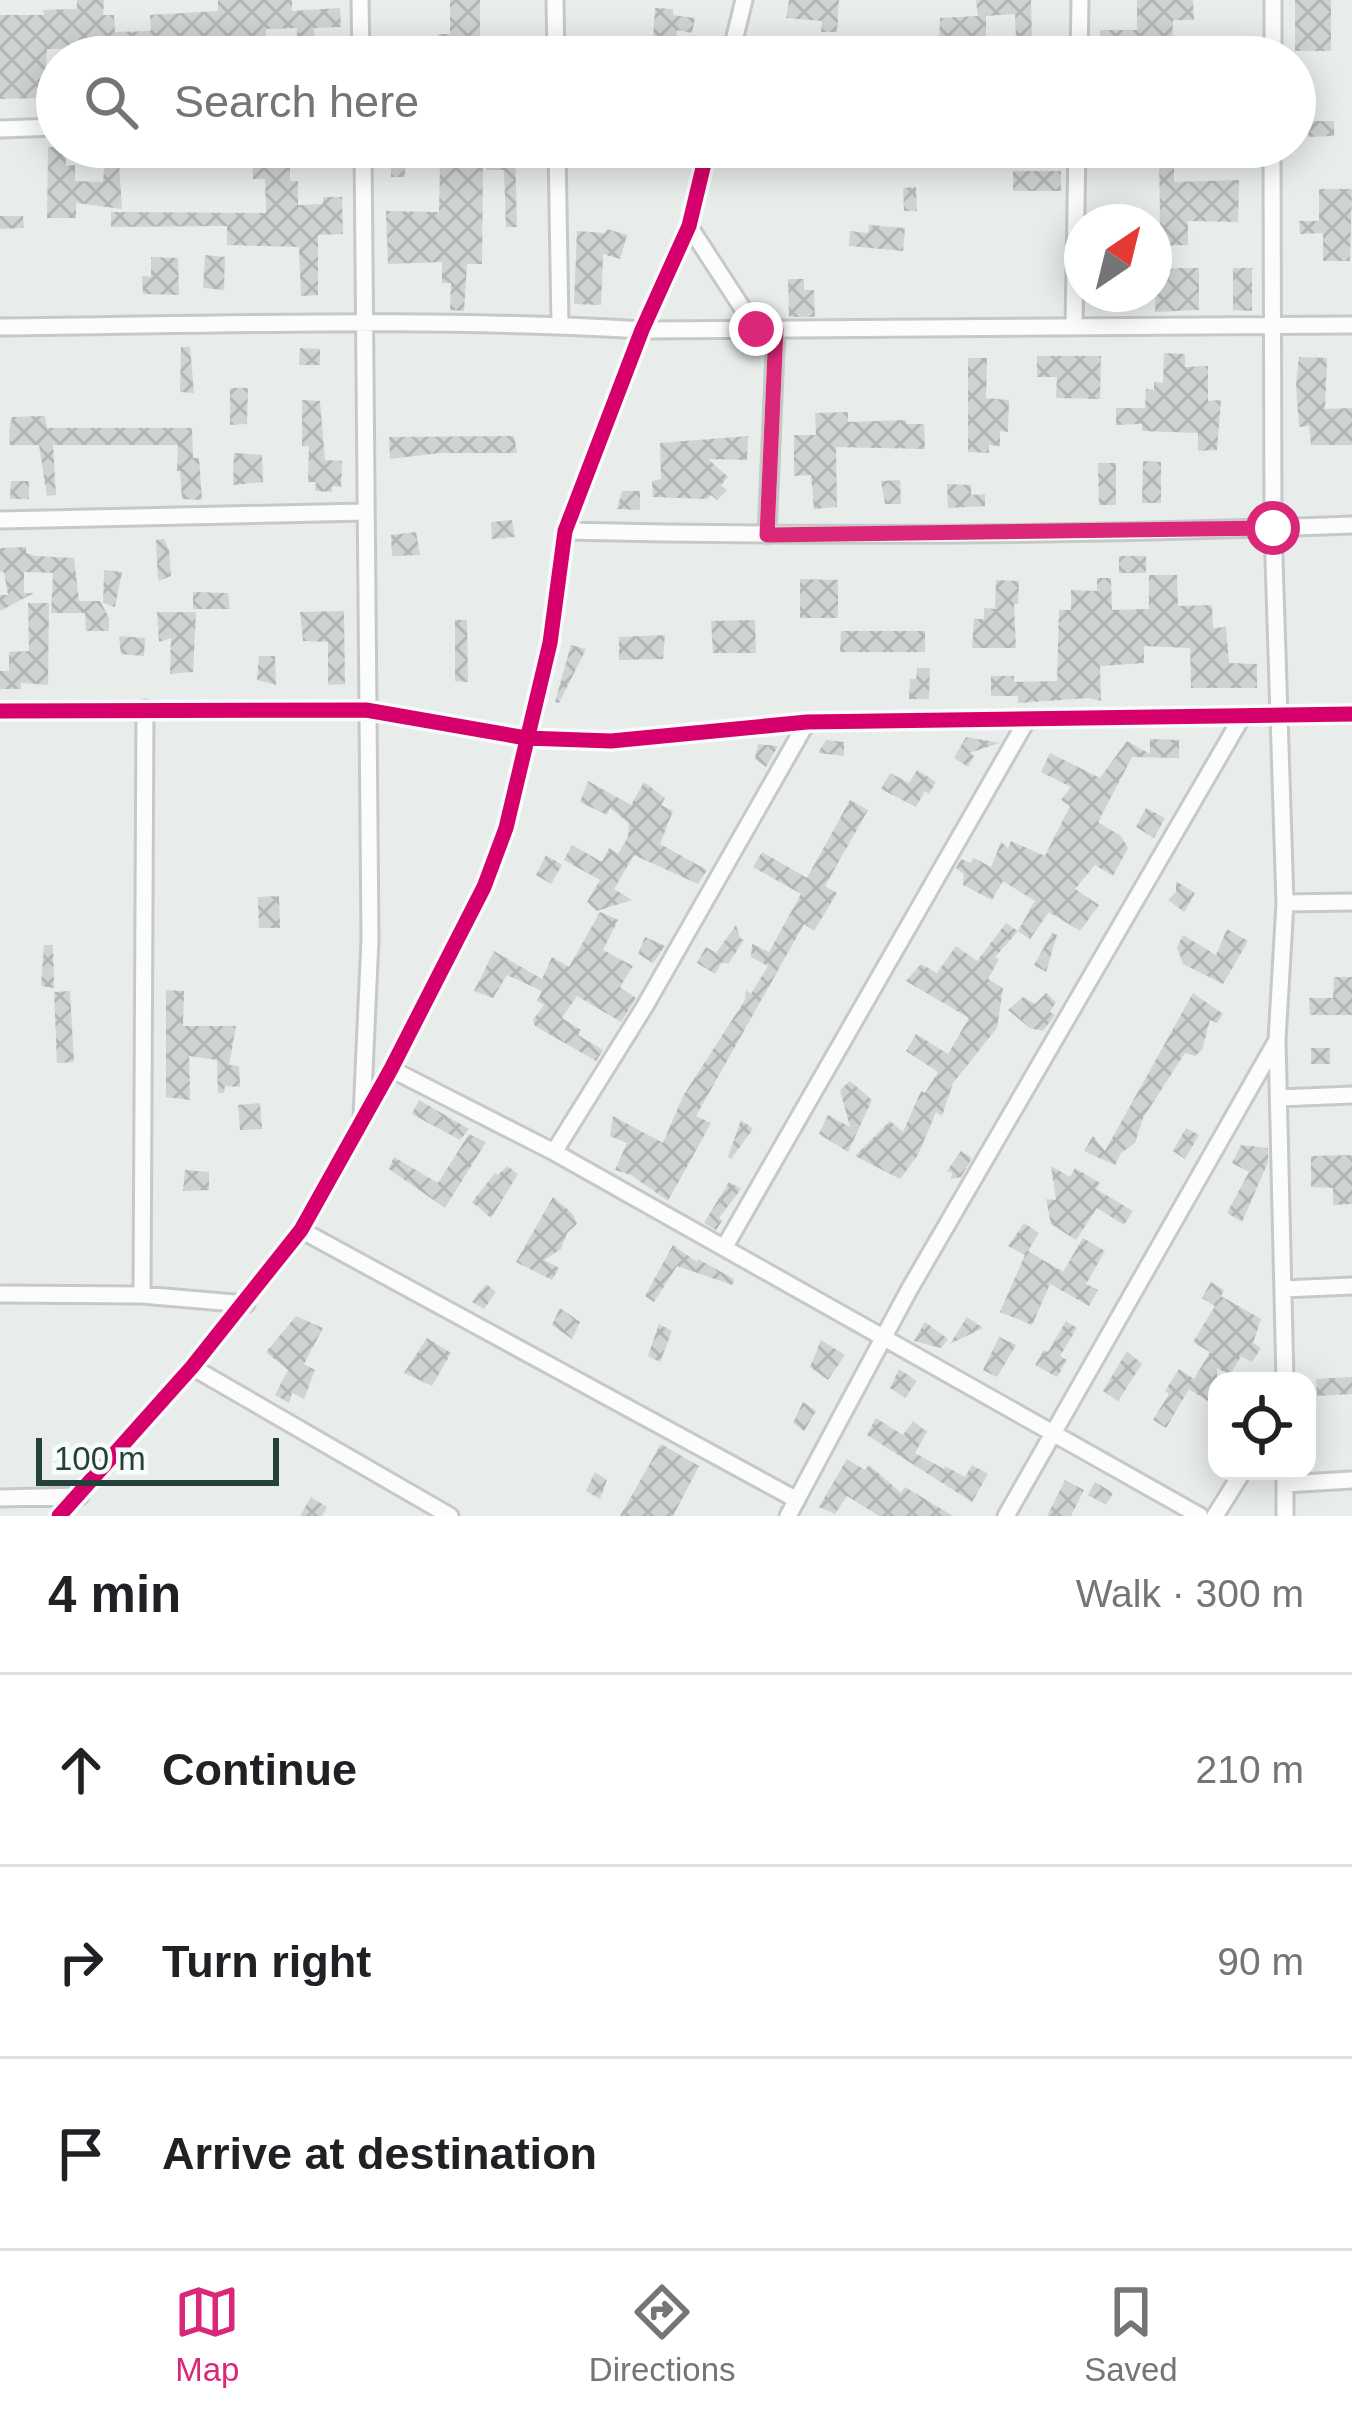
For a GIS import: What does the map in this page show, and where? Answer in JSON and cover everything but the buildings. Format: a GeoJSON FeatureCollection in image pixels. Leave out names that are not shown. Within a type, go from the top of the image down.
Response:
{"type":"FeatureCollection","features":[{"type":"Feature","properties":{"kind":"street"},"geometry":{"type":"LineString","coordinates":[[360,0],[361,36]]}},
{"type":"Feature","properties":{"kind":"street"},"geometry":{"type":"LineString","coordinates":[[555,0],[556,36]]}},
{"type":"Feature","properties":{"kind":"street"},"geometry":{"type":"LineString","coordinates":[[735,36],[744,0]]}},
{"type":"Feature","properties":{"kind":"street"},"geometry":{"type":"LineString","coordinates":[[1079,36],[1080,0]]}},
{"type":"Feature","properties":{"kind":"street"},"geometry":{"type":"LineString","coordinates":[[1273,0],[1273,36]]}},
{"type":"Feature","properties":{"kind":"street"},"geometry":{"type":"LineString","coordinates":[[0,129],[36,128]]}},
{"type":"Feature","properties":{"kind":"street"},"geometry":{"type":"LineString","coordinates":[[361,1126],[370,939],[364,168]]}},
{"type":"Feature","properties":{"kind":"street"},"geometry":{"type":"LineString","coordinates":[[557,168],[560,325]]}},
{"type":"Feature","properties":{"kind":"street"},"geometry":{"type":"LineString","coordinates":[[59,1516],[246,1304],[301,1229],[391,1070],[484,887],[506,828],[550,643],[566,531],[642,330],[689,226],[703,168]]}},
{"type":"Feature","properties":{"kind":"street"},"geometry":{"type":"LineString","coordinates":[[1074,327],[1077,168]]}},
{"type":"Feature","properties":{"kind":"street"},"geometry":{"type":"LineString","coordinates":[[1272,168],[1273,528],[1285,903],[1277,1040],[1285,1372]]}},
{"type":"Feature","properties":{"kind":"street"},"geometry":{"type":"LineString","coordinates":[[689,226],[756,329]]}},
{"type":"Feature","properties":{"kind":"street"},"geometry":{"type":"LineString","coordinates":[[0,327],[368,324],[642,330],[1352,325]]}},
{"type":"Feature","properties":{"kind":"street"},"geometry":{"type":"LineString","coordinates":[[767,535],[776,329]]}},
{"type":"Feature","properties":{"kind":"street"},"geometry":{"type":"LineString","coordinates":[[0,520],[364,512]]}},
{"type":"Feature","properties":{"kind":"street"},"geometry":{"type":"LineString","coordinates":[[566,531],[767,535],[1352,525]]}},
{"type":"Feature","properties":{"kind":"street"},"geometry":{"type":"LineString","coordinates":[[142,1295],[146,709]]}},
{"type":"Feature","properties":{"kind":"street"},"geometry":{"type":"LineString","coordinates":[[0,711],[366,710],[526,738],[611,741],[807,722],[1352,714]]}},
{"type":"Feature","properties":{"kind":"street"},"geometry":{"type":"LineString","coordinates":[[301,1229],[792,1508],[882,1338],[1242,717]]}},
{"type":"Feature","properties":{"kind":"street"},"geometry":{"type":"LineString","coordinates":[[724,1249],[1027,721]]}},
{"type":"Feature","properties":{"kind":"street"},"geometry":{"type":"LineString","coordinates":[[554,1152],[645,1006],[807,722]]}},
{"type":"Feature","properties":{"kind":"street"},"geometry":{"type":"LineString","coordinates":[[1285,903],[1352,902]]}},
{"type":"Feature","properties":{"kind":"street"},"geometry":{"type":"LineString","coordinates":[[1006,1516],[1277,1040]]}},
{"type":"Feature","properties":{"kind":"street"},"geometry":{"type":"LineString","coordinates":[[391,1070],[554,1152],[1200,1516]]}},
{"type":"Feature","properties":{"kind":"street"},"geometry":{"type":"LineString","coordinates":[[1280,1098],[1352,1095]]}},
{"type":"Feature","properties":{"kind":"street"},"geometry":{"type":"LineString","coordinates":[[1283,1289],[1352,1286]]}},
{"type":"Feature","properties":{"kind":"street"},"geometry":{"type":"LineString","coordinates":[[0,1294],[142,1295],[246,1304]]}},
{"type":"Feature","properties":{"kind":"street"},"geometry":{"type":"LineString","coordinates":[[192,1367],[450,1516]]}},
{"type":"Feature","properties":{"kind":"street"},"geometry":{"type":"LineString","coordinates":[[1316,1479],[1352,1480]]}},
{"type":"Feature","properties":{"kind":"street"},"geometry":{"type":"LineString","coordinates":[[1215,1516],[1238,1480]]}},
{"type":"Feature","properties":{"kind":"street"},"geometry":{"type":"LineString","coordinates":[[1285,1480],[1285,1516]]}},
{"type":"Feature","properties":{"kind":"street"},"geometry":{"type":"LineString","coordinates":[[0,1498],[80,1496]]}},
{"type":"Feature","properties":{"kind":"cycle path"},"geometry":{"type":"LineString","coordinates":[[59,1516],[192,1367],[301,1230],[391,1069],[484,887],[506,828],[550,643],[565,531],[642,330],[689,226],[703,168]]}},
{"type":"Feature","properties":{"kind":"cycle path"},"geometry":{"type":"LineString","coordinates":[[0,711],[366,710],[526,738],[611,741],[807,722],[1352,714]]}},
{"type":"Feature","properties":{"kind":"route"},"geometry":{"type":"LineString","coordinates":[[756,329],[776,329],[767,535],[1273,528]]}}]}
